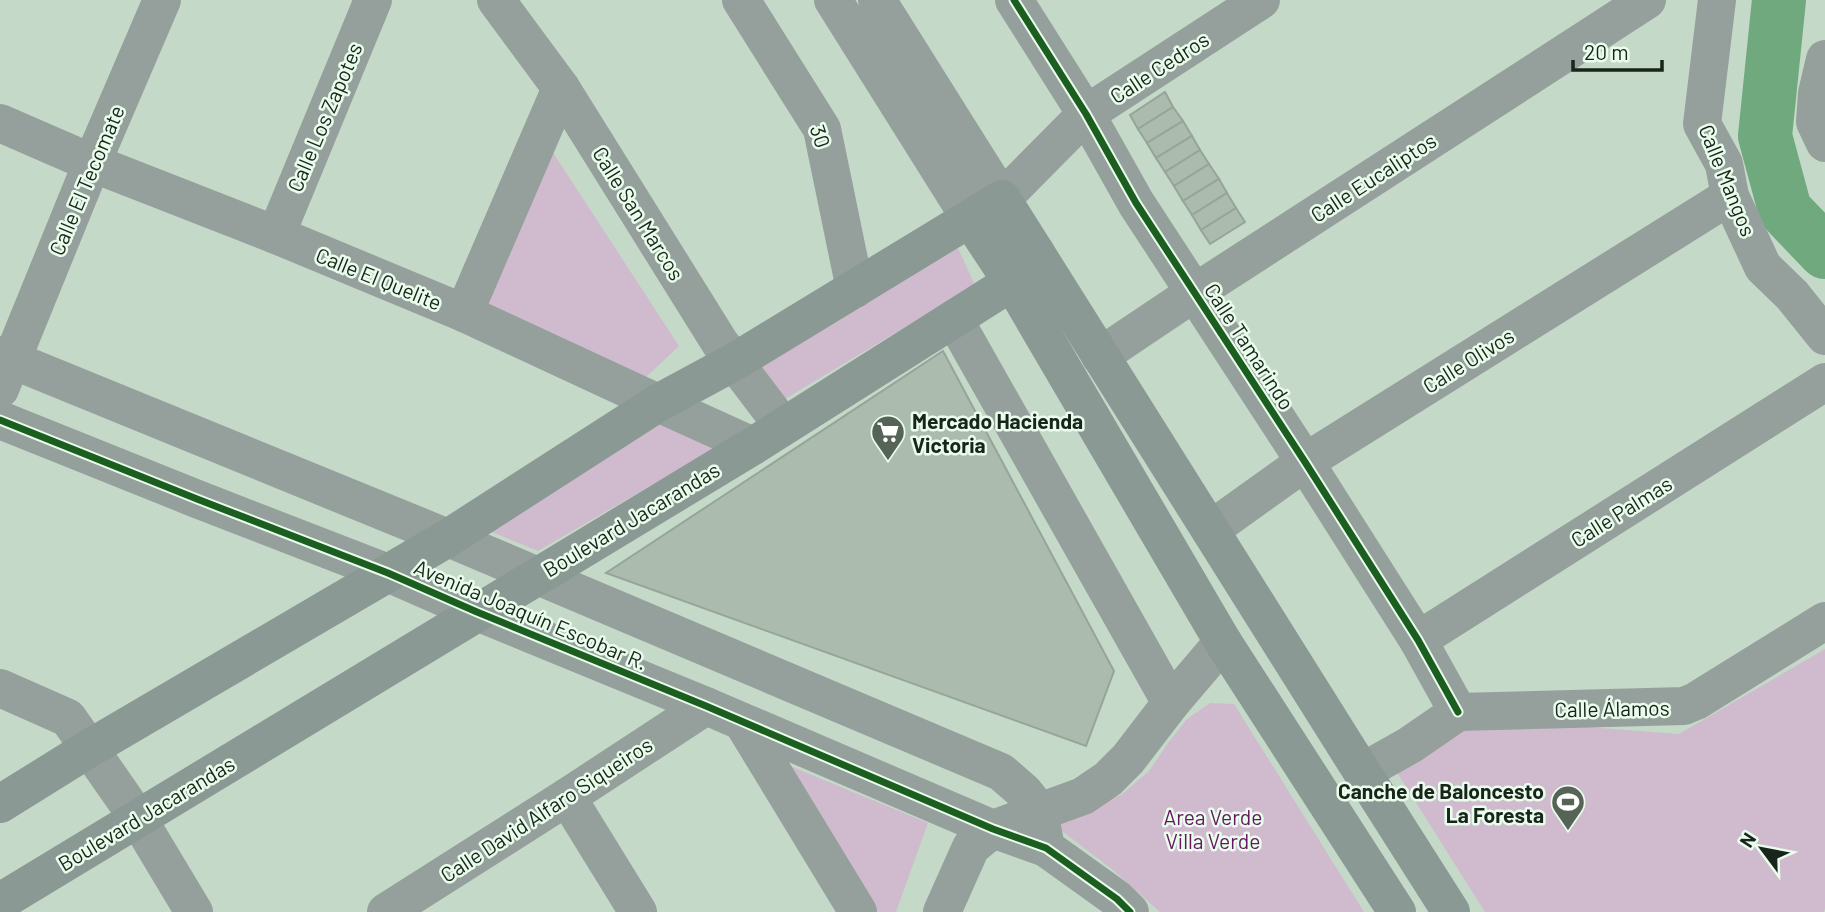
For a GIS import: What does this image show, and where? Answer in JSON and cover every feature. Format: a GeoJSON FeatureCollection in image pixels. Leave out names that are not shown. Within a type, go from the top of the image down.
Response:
{"type":"FeatureCollection","features":[{"type":"Feature","properties":{"kind":"main road"},"geometry":{"type":"LineString","coordinates":[[0,804],[90,748],[448,538],[658,403],[734,362],[1002,199],[1451,912]]}},
{"type":"Feature","properties":{"kind":"main road"},"geometry":{"type":"LineString","coordinates":[[971,220],[1012,282],[1223,642],[1398,912]]}},
{"type":"Feature","properties":{"kind":"main road","name":"Boulevard Jacarandas"},"geometry":{"type":"LineString","coordinates":[[0,902],[768,436],[1012,282],[1037,253]]}},
{"type":"Feature","properties":{"kind":"street","name":"Calle El Tecomate"},"geometry":{"type":"LineString","coordinates":[[4,368],[162,0]]}},
{"type":"Feature","properties":{"kind":"street","name":"Calle Los Zapotes"},"geometry":{"type":"LineString","coordinates":[[275,235],[373,0]]}},
{"type":"Feature","properties":{"kind":"street","name":"Calle San Marcos"},"geometry":{"type":"LineString","coordinates":[[496,0],[561,88],[734,362],[768,436]]}},
{"type":"Feature","properties":{"kind":"street","name":"30"},"geometry":{"type":"LineString","coordinates":[[741,0],[822,129],[855,289]]}},
{"type":"Feature","properties":{"kind":"street"},"geometry":{"type":"LineString","coordinates":[[833,0],[971,220]]}},
{"type":"Feature","properties":{"kind":"street"},"geometry":{"type":"LineString","coordinates":[[877,0],[1002,199]]}},
{"type":"Feature","properties":{"kind":"street","name":"Calle Tamarindo"},"geometry":{"type":"LineString","coordinates":[[1014,0],[1086,114],[1136,203],[1418,640],[1458,712]]}},
{"type":"Feature","properties":{"kind":"street","name":"Calle Cedros"},"geometry":{"type":"LineString","coordinates":[[1002,199],[1086,114],[1261,0]]}},
{"type":"Feature","properties":{"kind":"street","name":"Calle Eucaliptos"},"geometry":{"type":"LineString","coordinates":[[1100,356],[1647,0]]}},
{"type":"Feature","properties":{"kind":"street","name":"Calle Mangos"},"geometry":{"type":"LineString","coordinates":[[1717,0],[1702,124],[1724,164],[1730,196],[1763,267],[1792,295],[1825,336]]}},
{"type":"Feature","properties":{"kind":"street"},"geometry":{"type":"LineString","coordinates":[[1825,59],[1817,93],[1815,122],[1825,143]]}},
{"type":"Feature","properties":{"kind":"street"},"geometry":{"type":"LineString","coordinates":[[464,313],[561,88]]}},
{"type":"Feature","properties":{"kind":"street","name":"Calle El Quelite"},"geometry":{"type":"LineString","coordinates":[[0,124],[464,313],[658,403],[768,436]]}},
{"type":"Feature","properties":{"kind":"street","name":"Calle Olivos"},"geometry":{"type":"LineString","coordinates":[[1210,530],[1305,462],[1730,196]]}},
{"type":"Feature","properties":{"kind":"street"},"geometry":{"type":"LineString","coordinates":[[954,318],[1171,703]]}},
{"type":"Feature","properties":{"kind":"street","name":"Avenida Joaquín Escobar R."},"geometry":{"type":"LineString","coordinates":[[4,368],[448,538],[1000,772],[1024,792],[1039,811]]}},
{"type":"Feature","properties":{"kind":"street","name":"Calle Palmas"},"geometry":{"type":"LineString","coordinates":[[1418,640],[1825,382]]}},
{"type":"Feature","properties":{"kind":"street","name":"Avenida Joaquín Escobar R."},"geometry":{"type":"LineString","coordinates":[[0,419],[388,573],[993,829],[1046,848],[1117,899],[1130,912]]}},
{"type":"Feature","properties":{"kind":"street","name":"Calle Álamos"},"geometry":{"type":"LineString","coordinates":[[1458,712],[1684,706],[1825,621]]}},
{"type":"Feature","properties":{"kind":"street"},"geometry":{"type":"LineString","coordinates":[[942,912],[971,847],[993,829],[1083,796],[1108,779],[1128,759],[1223,642]]}},
{"type":"Feature","properties":{"kind":"street"},"geometry":{"type":"LineString","coordinates":[[0,688],[68,718],[137,817],[194,912]]}},
{"type":"Feature","properties":{"kind":"street","name":"Calle David Alfaro Siqueiros"},"geometry":{"type":"LineString","coordinates":[[402,908],[706,706]]}},
{"type":"Feature","properties":{"kind":"street"},"geometry":{"type":"LineString","coordinates":[[1362,772],[1410,745],[1458,712]]}},
{"type":"Feature","properties":{"kind":"street"},"geometry":{"type":"LineString","coordinates":[[743,723],[858,912]]}},
{"type":"Feature","properties":{"kind":"street"},"geometry":{"type":"LineString","coordinates":[[566,797],[638,912]]}},
{"type":"Feature","properties":{"kind":"street"},"geometry":{"type":"LineString","coordinates":[[1039,811],[1046,848]]}},
{"type":"Feature","properties":{"kind":"green space"},"geometry":{"type":"Polygon","coordinates":[[[552,151],[679,346],[646,377],[486,306],[552,151]]]}},
{"type":"Feature","properties":{"kind":"green space"},"geometry":{"type":"Polygon","coordinates":[[[958,248],[975,285],[785,399],[753,366],[958,248]]]}},
{"type":"Feature","properties":{"kind":"green space"},"geometry":{"type":"Polygon","coordinates":[[[662,423],[717,447],[538,551],[487,530],[662,423]]]}},
{"type":"Feature","properties":{"kind":"green space"},"geometry":{"type":"Polygon","coordinates":[[[1825,649],[1823,912],[1485,912],[1396,771],[1462,723],[1562,725],[1679,734],[1825,649]]]}},
{"type":"Feature","properties":{"kind":"green space","name":"Area Verde Villa Verde"},"geometry":{"type":"Polygon","coordinates":[[[1210,703],[1234,704],[1364,912],[1160,912],[1113,870],[1054,825],[1089,807],[1121,795],[1149,771],[1187,719],[1210,703]]]}},
{"type":"Feature","properties":{"kind":"green space"},"geometry":{"type":"Polygon","coordinates":[[[744,747],[928,823],[896,912],[851,912],[744,747]]]}},
{"type":"Feature","properties":{"kind":"building"},"geometry":{"type":"Polygon","coordinates":[[[1165,92],[1173,107],[1138,129],[1130,115],[1165,92]]]}},
{"type":"Feature","properties":{"kind":"building"},"geometry":{"type":"Polygon","coordinates":[[[1173,107],[1183,121],[1147,143],[1138,129],[1173,107]]]}},
{"type":"Feature","properties":{"kind":"building"},"geometry":{"type":"Polygon","coordinates":[[[1183,121],[1192,136],[1156,158],[1147,143],[1183,121]]]}},
{"type":"Feature","properties":{"kind":"building"},"geometry":{"type":"Polygon","coordinates":[[[1192,136],[1200,150],[1165,172],[1156,158],[1192,136]]]}},
{"type":"Feature","properties":{"kind":"building"},"geometry":{"type":"Polygon","coordinates":[[[1200,150],[1209,164],[1174,186],[1165,172],[1200,150]]]}},
{"type":"Feature","properties":{"kind":"building"},"geometry":{"type":"Polygon","coordinates":[[[1209,164],[1219,179],[1183,201],[1174,186],[1209,164]]]}},
{"type":"Feature","properties":{"kind":"building"},"geometry":{"type":"Polygon","coordinates":[[[1219,179],[1227,193],[1192,215],[1183,201],[1219,179]]]}},
{"type":"Feature","properties":{"kind":"building"},"geometry":{"type":"Polygon","coordinates":[[[1227,193],[1236,208],[1201,230],[1192,215],[1227,193]]]}},
{"type":"Feature","properties":{"kind":"building"},"geometry":{"type":"Polygon","coordinates":[[[1236,208],[1245,222],[1210,244],[1201,230],[1236,208]]]}},
{"type":"Feature","properties":{"kind":"building","name":"Mercado Hacienda Victoria"},"geometry":{"type":"Polygon","coordinates":[[[943,351],[1114,671],[1086,746],[606,573],[943,351]]]}},
{"type":"Feature","properties":{"kind":"waterway"},"geometry":{"type":"LineString","coordinates":[[1779,0],[1765,136],[1785,210],[1825,252]]}},
{"type":"Feature","properties":{"kind":"cycle path"},"geometry":{"type":"LineString","coordinates":[[1014,0],[1086,114],[1136,203],[1418,640],[1458,712]]}},
{"type":"Feature","properties":{"kind":"cycle path"},"geometry":{"type":"LineString","coordinates":[[0,420],[388,573],[993,829],[1046,848],[1117,899],[1130,912]]}},
{"type":"Feature","properties":{"kind":"place","name":"Mercado Hacienda Victoria"},"geometry":{"type":"Point","coordinates":[888,462]}},
{"type":"Feature","properties":{"kind":"place","name":"Canche de Baloncesto La Foresta"},"geometry":{"type":"Point","coordinates":[1568,832]}}]}
